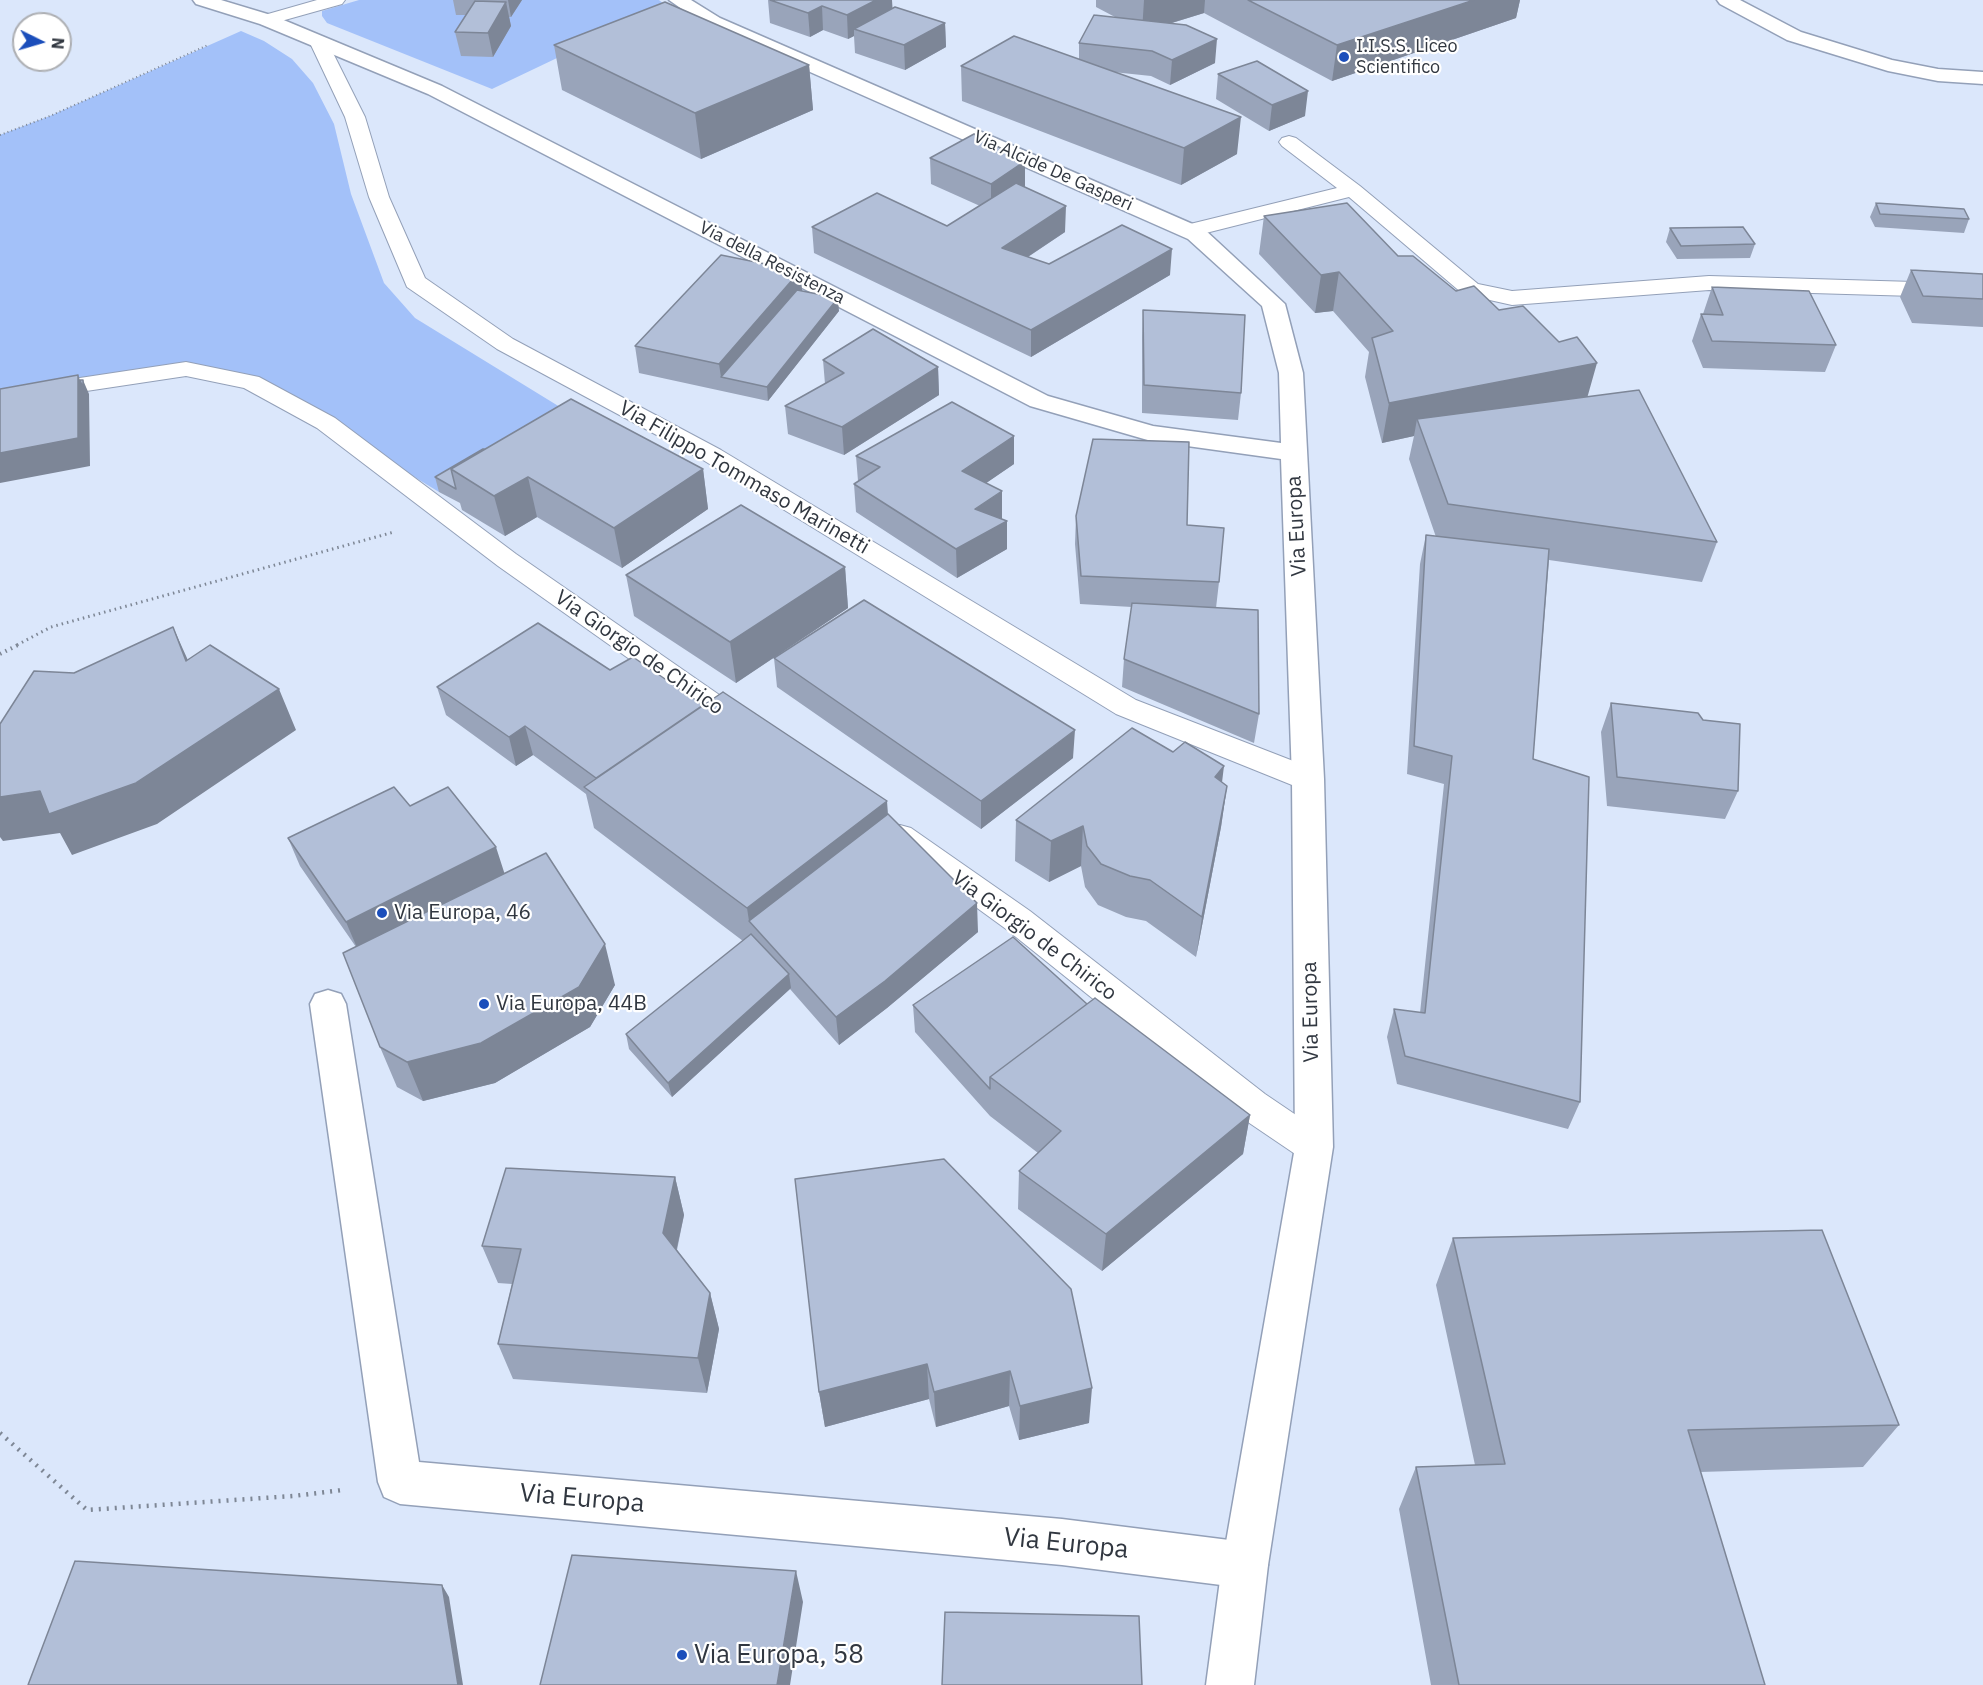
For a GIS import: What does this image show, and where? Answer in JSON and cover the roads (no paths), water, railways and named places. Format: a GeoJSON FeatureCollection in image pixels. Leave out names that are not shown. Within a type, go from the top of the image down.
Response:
{"type":"FeatureCollection","features":[{"type":"Feature","properties":{"kind":"street","name":"Via della Resistenza"},"geometry":{"type":"LineString","coordinates":[[202,0],[267,20],[435,90],[1040,401],[1151,433],[1293,453]]}},
{"type":"Feature","properties":{"kind":"street","name":"Via Alcide De Gasperi"},"geometry":{"type":"LineString","coordinates":[[678,0],[713,22],[1190,231],[1273,304],[1291,373],[1293,453]]}},
{"type":"Feature","properties":{"kind":"street"},"geometry":{"type":"LineString","coordinates":[[1726,0],[1794,36],[1888,65],[1938,75],[1983,78]]}},
{"type":"Feature","properties":{"kind":"street","name":"Via Europa"},"geometry":{"type":"LineString","coordinates":[[1230,1685],[1245,1565],[1314,1147],[1308,779],[1293,453]]}},
{"type":"Feature","properties":{"kind":"street","name":"Via Europa"},"geometry":{"type":"LineString","coordinates":[[328,1004],[400,1482],[1062,1542],[1245,1565]]}},
{"type":"Feature","properties":{"kind":"lane"},"geometry":{"type":"LineString","coordinates":[[267,20],[336,0]]}},
{"type":"Feature","properties":{"kind":"lane","name":"Via Filippo Tommaso Marinetti"},"geometry":{"type":"LineString","coordinates":[[319,43],[355,117],[378,197],[415,282],[505,344],[712,455],[1126,707],[1308,779]]}},
{"type":"Feature","properties":{"kind":"lane"},"geometry":{"type":"LineString","coordinates":[[1289,142],[1353,190],[1471,288],[1512,298],[1709,283],[1912,287],[1983,291]]}},
{"type":"Feature","properties":{"kind":"lane"},"geometry":{"type":"LineString","coordinates":[[1190,231],[1353,190]]}},
{"type":"Feature","properties":{"kind":"lane","name":"Via Giorgio de Chirico"},"geometry":{"type":"LineString","coordinates":[[0,397],[186,369],[250,382],[326,423],[507,560],[766,742]]}},
{"type":"Feature","properties":{"kind":"lane","name":"Via Giorgio de Chirico"},"geometry":{"type":"LineString","coordinates":[[880,822],[1018,920],[1252,1105],[1314,1147]]}},
{"type":"Feature","properties":{"kind":"place","name":"I.I.S.S. Liceo Scientifico"},"geometry":{"type":"Point","coordinates":[1344,57]}},
{"type":"Feature","properties":{"kind":"place","name":"Via Europa, 46"},"geometry":{"type":"Point","coordinates":[382,913]}},
{"type":"Feature","properties":{"kind":"place","name":"Via Europa, 44B"},"geometry":{"type":"Point","coordinates":[484,1004]}},
{"type":"Feature","properties":{"kind":"place","name":"Via Europa, 58"},"geometry":{"type":"Point","coordinates":[682,1655]}}]}
